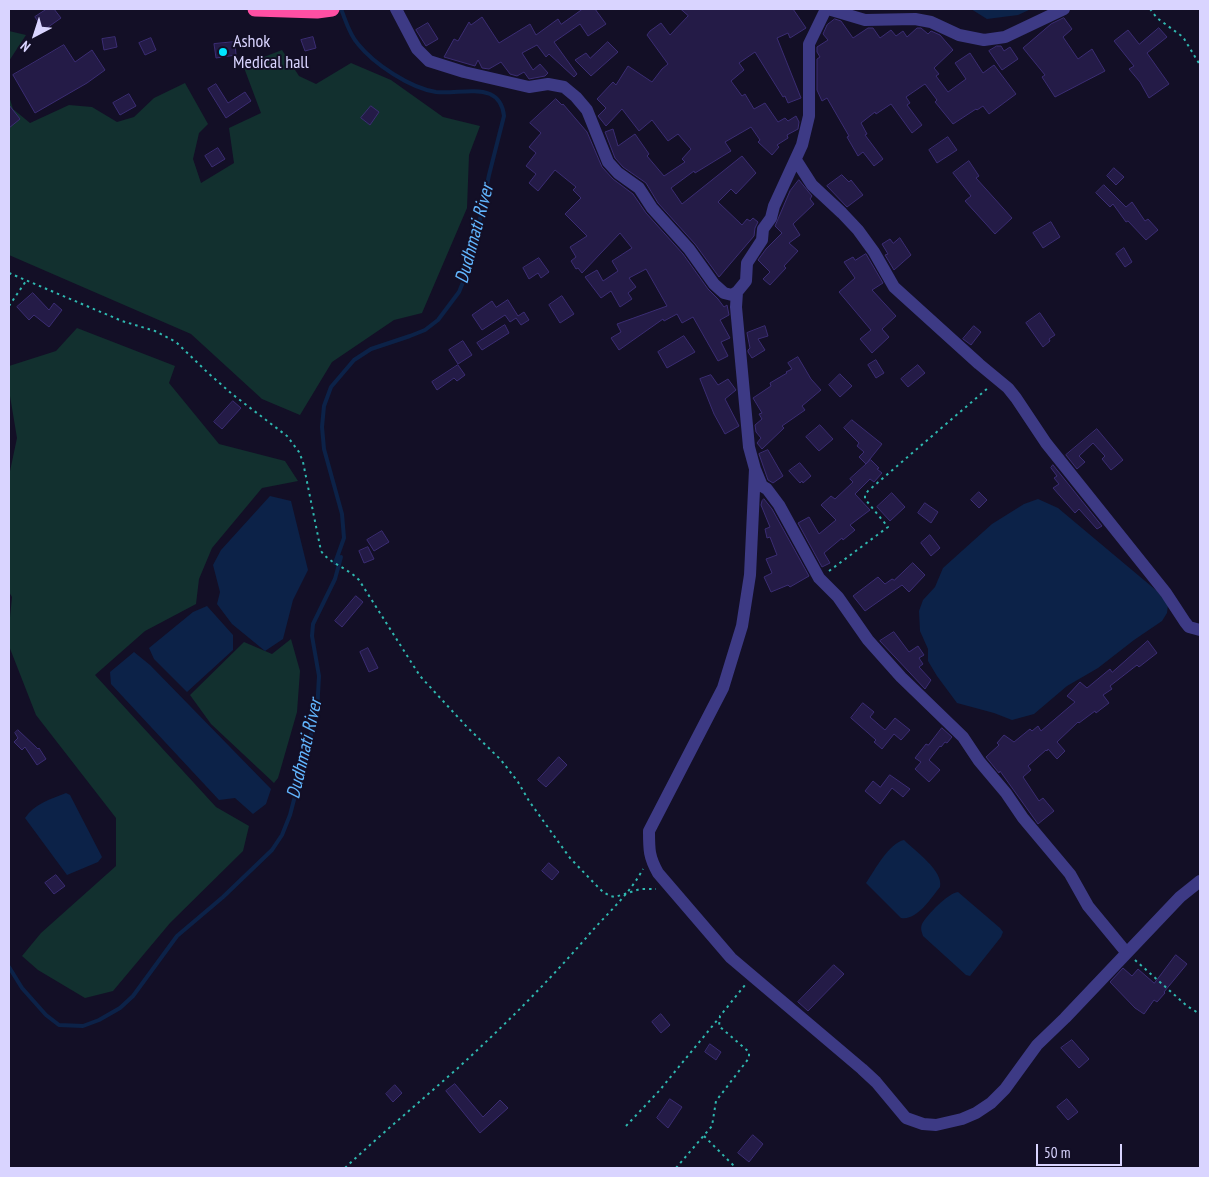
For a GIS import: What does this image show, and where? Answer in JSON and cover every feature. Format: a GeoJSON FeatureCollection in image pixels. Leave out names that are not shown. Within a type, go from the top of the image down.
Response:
{"type":"FeatureCollection","features":[{"type":"Feature","properties":{"kind":"highway"},"geometry":{"type":"LineString","coordinates":[[255,9],[325,10]]}},
{"type":"Feature","properties":{"kind":"street"},"geometry":{"type":"LineString","coordinates":[[396,9],[417,49],[429,61],[464,72],[529,87],[548,84],[564,88],[576,97],[587,110],[608,162],[618,173],[639,188],[652,208],[689,249],[714,284],[724,293],[732,295],[746,281],[747,263],[762,240],[764,229],[771,218],[774,206],[802,145],[809,116],[809,44],[827,9],[865,20],[915,20],[931,22],[959,35],[984,40],[1005,37],[1064,9]]}},
{"type":"Feature","properties":{"kind":"street"},"geometry":{"type":"LineString","coordinates":[[796,160],[812,185],[858,230],[874,252],[894,287],[1016,398],[1046,443],[1166,593],[1184,622],[1189,627],[1200,630]]}},
{"type":"Feature","properties":{"kind":"street"},"geometry":{"type":"LineString","coordinates":[[737,292],[736,307],[748,447],[762,486],[767,489],[779,505],[820,578],[852,615],[868,640],[901,677],[963,737],[979,761],[1006,792],[1023,818],[1070,874],[1088,906],[1126,952]]}},
{"type":"Feature","properties":{"kind":"street"},"geometry":{"type":"LineString","coordinates":[[755,468],[750,574],[742,626],[723,688],[649,831],[650,860],[658,874],[725,952],[862,1069],[876,1082],[906,1118],[922,1124],[936,1124],[976,1113],[991,1103],[1005,1089],[1037,1045],[1180,897],[1200,880]]}},
{"type":"Feature","properties":{"kind":"path"},"geometry":{"type":"LineString","coordinates":[[1150,9],[1157,18],[1183,37],[1200,65]]}},
{"type":"Feature","properties":{"kind":"path"},"geometry":{"type":"LineString","coordinates":[[9,273],[122,321],[155,331],[176,342],[232,394],[288,436],[299,452],[303,462],[321,551],[324,556],[351,573],[358,580],[420,676],[467,727],[501,760],[570,858],[603,892],[615,897],[640,888],[658,889]]}},
{"type":"Feature","properties":{"kind":"path"},"geometry":{"type":"LineString","coordinates":[[9,306],[26,280]]}},
{"type":"Feature","properties":{"kind":"path"},"geometry":{"type":"LineString","coordinates":[[820,578],[888,527],[865,499],[864,495],[985,392],[996,379]]}},
{"type":"Feature","properties":{"kind":"path"},"geometry":{"type":"LineString","coordinates":[[345,1168],[516,1012],[634,885],[649,852]]}},
{"type":"Feature","properties":{"kind":"path"},"geometry":{"type":"LineString","coordinates":[[1126,952],[1187,1006],[1200,1014]]}},
{"type":"Feature","properties":{"kind":"path"},"geometry":{"type":"LineString","coordinates":[[626,1126],[659,1091],[746,984],[745,970]]}},
{"type":"Feature","properties":{"kind":"path"},"geometry":{"type":"LineString","coordinates":[[676,1168],[712,1126],[716,1100],[749,1058],[749,1052],[719,1026],[720,1016]]}},
{"type":"Feature","properties":{"kind":"path"},"geometry":{"type":"LineString","coordinates":[[704,1136],[736,1168]]}},
{"type":"Feature","properties":{"kind":"green space"},"geometry":{"type":"Polygon","coordinates":[[[9,31],[26,35],[9,61],[9,31]]]}},
{"type":"Feature","properties":{"kind":"green space"},"geometry":{"type":"Polygon","coordinates":[[[282,50],[299,76],[316,84],[351,63],[391,80],[443,117],[480,126],[469,155],[467,208],[422,313],[394,320],[332,362],[300,415],[262,399],[191,334],[9,255],[9,96],[13,109],[30,123],[69,105],[92,107],[117,122],[134,117],[154,98],[185,83],[208,124],[199,133],[193,159],[201,183],[234,163],[229,128],[261,113],[243,65],[282,50]]]}},
{"type":"Feature","properties":{"kind":"green space"},"geometry":{"type":"Polygon","coordinates":[[[77,328],[175,366],[169,383],[219,444],[285,461],[298,481],[262,488],[212,548],[199,579],[196,604],[145,631],[95,675],[216,807],[249,826],[243,851],[170,923],[113,991],[85,998],[38,970],[22,956],[41,933],[116,866],[116,818],[36,715],[9,646],[12,597],[9,592],[9,476],[17,438],[9,390],[9,366],[56,351],[77,328]]]}},
{"type":"Feature","properties":{"kind":"green space"},"geometry":{"type":"Polygon","coordinates":[[[291,639],[300,671],[297,712],[278,778],[274,783],[211,724],[190,695],[244,642],[272,654],[291,639]]]}},
{"type":"Feature","properties":{"kind":"water"},"geometry":{"type":"Polygon","coordinates":[[[971,9],[1031,9],[1018,15],[987,19],[971,9]]]}},
{"type":"Feature","properties":{"kind":"water"},"geometry":{"type":"Polygon","coordinates":[[[270,496],[291,501],[308,570],[293,600],[283,639],[265,651],[232,624],[217,604],[220,592],[213,565],[221,550],[270,496]]]}},
{"type":"Feature","properties":{"kind":"water"},"geometry":{"type":"Polygon","coordinates":[[[1038,499],[1058,508],[1157,591],[1168,605],[1167,613],[1162,621],[1098,668],[1067,686],[1034,714],[1012,720],[957,703],[928,661],[928,649],[920,631],[919,611],[923,600],[935,587],[943,568],[992,524],[1024,504],[1038,499]]]}},
{"type":"Feature","properties":{"kind":"water"},"geometry":{"type":"Polygon","coordinates":[[[207,606],[233,635],[233,650],[187,692],[154,659],[149,648],[193,612],[207,606]]]}},
{"type":"Feature","properties":{"kind":"water"},"geometry":{"type":"Polygon","coordinates":[[[134,652],[150,665],[271,789],[266,804],[253,814],[235,798],[219,800],[111,684],[110,672],[134,652]]]}},
{"type":"Feature","properties":{"kind":"water"},"geometry":{"type":"Polygon","coordinates":[[[66,793],[70,795],[102,857],[98,862],[67,875],[25,818],[33,809],[66,793]]]}},
{"type":"Feature","properties":{"kind":"water"},"geometry":{"type":"Polygon","coordinates":[[[904,840],[938,874],[940,887],[913,916],[901,918],[866,883],[888,851],[898,842],[904,840]]]}},
{"type":"Feature","properties":{"kind":"water"},"geometry":{"type":"Polygon","coordinates":[[[958,892],[1003,932],[970,976],[966,975],[923,936],[921,930],[922,924],[933,910],[949,896],[958,892]]]}},
{"type":"Feature","properties":{"kind":"building"},"geometry":{"type":"Polygon","coordinates":[[[47,9],[54,9],[61,18],[44,30],[35,17],[47,9]]]}},
{"type":"Feature","properties":{"kind":"building"},"geometry":{"type":"Polygon","coordinates":[[[583,9],[595,9],[606,24],[588,36],[580,24],[554,42],[577,74],[574,77],[549,54],[546,57],[537,45],[522,53],[533,70],[540,64],[548,73],[545,76],[529,79],[524,72],[517,76],[510,74],[501,62],[489,69],[482,68],[478,60],[475,66],[444,57],[454,39],[458,41],[469,22],[471,25],[482,17],[499,43],[530,24],[536,35],[558,19],[561,24],[583,9]]]}},
{"type":"Feature","properties":{"kind":"building"},"geometry":{"type":"Polygon","coordinates":[[[681,9],[793,9],[806,28],[790,38],[788,33],[777,38],[801,98],[788,103],[755,52],[739,63],[744,70],[731,81],[742,96],[745,94],[754,109],[765,103],[778,122],[785,118],[788,121],[796,116],[799,122],[798,129],[787,135],[788,138],[777,145],[779,147],[772,155],[758,142],[760,140],[751,127],[725,142],[731,151],[695,173],[694,171],[671,188],[682,204],[742,156],[756,173],[736,194],[731,189],[718,202],[742,225],[747,219],[750,221],[753,218],[758,222],[754,236],[719,277],[695,244],[658,203],[646,183],[623,167],[615,158],[605,132],[613,129],[618,146],[635,134],[649,154],[647,156],[664,176],[685,162],[682,159],[691,149],[678,134],[668,141],[652,120],[639,131],[622,109],[606,126],[598,116],[606,108],[597,99],[613,82],[616,85],[628,66],[652,82],[668,64],[647,35],[661,23],[670,35],[688,16],[681,9]]]}},
{"type":"Feature","properties":{"kind":"building"},"geometry":{"type":"Polygon","coordinates":[[[1064,18],[1072,29],[1063,37],[1078,59],[1092,49],[1105,71],[1055,97],[1042,77],[1045,75],[1023,48],[1051,24],[1064,18]]]}},
{"type":"Feature","properties":{"kind":"building"},"geometry":{"type":"Polygon","coordinates":[[[835,19],[841,21],[853,38],[868,28],[873,28],[880,38],[891,30],[896,36],[903,31],[907,37],[917,28],[921,28],[928,34],[931,31],[940,35],[953,50],[934,68],[939,74],[936,76],[948,92],[966,79],[955,63],[970,53],[983,73],[994,65],[1016,94],[989,114],[983,106],[953,124],[935,102],[937,100],[925,84],[906,97],[910,103],[907,105],[922,125],[912,133],[891,104],[876,114],[875,112],[861,123],[867,134],[865,135],[883,159],[874,166],[863,152],[858,156],[827,98],[822,101],[817,90],[817,59],[820,57],[817,47],[828,40],[823,34],[827,25],[835,19]]]}},
{"type":"Feature","properties":{"kind":"building"},"geometry":{"type":"Polygon","coordinates":[[[428,23],[438,39],[426,46],[416,30],[428,23]]]}},
{"type":"Feature","properties":{"kind":"building"},"geometry":{"type":"Polygon","coordinates":[[[1159,28],[1167,37],[1147,53],[1169,84],[1149,98],[1140,82],[1129,69],[1134,66],[1114,41],[1128,30],[1139,44],[1159,28]]]}},
{"type":"Feature","properties":{"kind":"building"},"geometry":{"type":"Polygon","coordinates":[[[115,37],[117,47],[104,50],[102,39],[115,37]]]}},
{"type":"Feature","properties":{"kind":"building"},"geometry":{"type":"Polygon","coordinates":[[[313,37],[316,48],[305,51],[301,40],[313,37]]]}},
{"type":"Feature","properties":{"kind":"building"},"geometry":{"type":"Polygon","coordinates":[[[151,38],[156,50],[145,55],[139,43],[151,38]]]}},
{"type":"Feature","properties":{"kind":"building"},"geometry":{"type":"Polygon","coordinates":[[[235,42],[236,55],[216,58],[214,44],[235,42]]]}},
{"type":"Feature","properties":{"kind":"building"},"geometry":{"type":"Polygon","coordinates":[[[608,42],[618,52],[591,76],[575,60],[586,53],[590,58],[608,42]]]}},
{"type":"Feature","properties":{"kind":"building"},"geometry":{"type":"Polygon","coordinates":[[[64,45],[75,62],[92,50],[105,70],[87,83],[35,113],[13,75],[64,45]]]}},
{"type":"Feature","properties":{"kind":"building"},"geometry":{"type":"Polygon","coordinates":[[[997,46],[1001,46],[1004,51],[1010,47],[1018,59],[1002,70],[989,51],[997,46]]]}},
{"type":"Feature","properties":{"kind":"building"},"geometry":{"type":"Polygon","coordinates":[[[216,84],[228,103],[245,92],[251,101],[226,118],[208,89],[216,84]]]}},
{"type":"Feature","properties":{"kind":"building"},"geometry":{"type":"Polygon","coordinates":[[[129,94],[136,106],[120,115],[113,103],[129,94]]]}},
{"type":"Feature","properties":{"kind":"building"},"geometry":{"type":"Polygon","coordinates":[[[556,99],[563,104],[587,132],[602,167],[613,179],[633,194],[646,213],[683,254],[708,289],[724,307],[727,305],[729,315],[720,320],[730,338],[721,342],[728,356],[718,361],[693,317],[682,323],[677,314],[664,321],[663,319],[619,350],[611,338],[621,332],[617,324],[667,306],[646,269],[629,278],[636,287],[628,293],[632,299],[620,307],[611,291],[601,298],[585,277],[597,270],[603,281],[618,271],[612,261],[632,248],[620,233],[582,273],[578,268],[576,269],[571,261],[576,257],[570,247],[587,236],[565,214],[581,198],[573,190],[576,187],[555,170],[538,191],[529,183],[536,174],[526,166],[536,153],[529,147],[541,133],[530,123],[556,99]]]}},
{"type":"Feature","properties":{"kind":"building"},"geometry":{"type":"Polygon","coordinates":[[[9,105],[20,119],[9,128],[9,105]]]}},
{"type":"Feature","properties":{"kind":"building"},"geometry":{"type":"Polygon","coordinates":[[[371,106],[379,112],[370,125],[361,118],[371,106]]]}},
{"type":"Feature","properties":{"kind":"building"},"geometry":{"type":"Polygon","coordinates":[[[948,137],[957,150],[937,163],[929,150],[948,137]]]}},
{"type":"Feature","properties":{"kind":"building"},"geometry":{"type":"Polygon","coordinates":[[[218,148],[225,159],[212,167],[205,156],[218,148]]]}},
{"type":"Feature","properties":{"kind":"building"},"geometry":{"type":"Polygon","coordinates":[[[969,161],[979,176],[976,178],[1012,218],[995,234],[965,201],[971,196],[953,173],[969,161]]]}},
{"type":"Feature","properties":{"kind":"building"},"geometry":{"type":"Polygon","coordinates":[[[1114,168],[1124,177],[1116,185],[1107,176],[1114,168]]]}},
{"type":"Feature","properties":{"kind":"building"},"geometry":{"type":"Polygon","coordinates":[[[842,175],[849,182],[851,180],[863,195],[847,207],[827,186],[842,175]]]}},
{"type":"Feature","properties":{"kind":"building"},"geometry":{"type":"Polygon","coordinates":[[[799,180],[812,196],[810,199],[814,204],[793,224],[800,235],[789,243],[798,251],[784,266],[786,268],[770,285],[763,279],[770,272],[758,260],[782,233],[775,226],[790,191],[799,180]]]}},
{"type":"Feature","properties":{"kind":"building"},"geometry":{"type":"Polygon","coordinates":[[[1104,185],[1126,207],[1132,202],[1145,221],[1148,219],[1158,230],[1146,240],[1128,221],[1126,222],[1113,204],[1110,207],[1096,193],[1104,185]]]}},
{"type":"Feature","properties":{"kind":"building"},"geometry":{"type":"Polygon","coordinates":[[[1051,222],[1060,237],[1043,248],[1033,233],[1051,222]]]}},
{"type":"Feature","properties":{"kind":"building"},"geometry":{"type":"Polygon","coordinates":[[[900,238],[911,255],[894,270],[885,255],[888,254],[882,244],[890,239],[893,243],[900,238]]]}},
{"type":"Feature","properties":{"kind":"building"},"geometry":{"type":"Polygon","coordinates":[[[1124,248],[1132,262],[1125,267],[1116,254],[1124,248]]]}},
{"type":"Feature","properties":{"kind":"building"},"geometry":{"type":"Polygon","coordinates":[[[866,254],[883,283],[872,290],[896,316],[882,329],[889,337],[872,353],[860,339],[871,330],[839,292],[855,278],[844,262],[853,257],[855,260],[866,254]]]}},
{"type":"Feature","properties":{"kind":"building"},"geometry":{"type":"Polygon","coordinates":[[[539,258],[549,272],[541,278],[538,273],[529,279],[523,268],[539,258]]]}},
{"type":"Feature","properties":{"kind":"building"},"geometry":{"type":"Polygon","coordinates":[[[33,293],[49,310],[54,303],[62,310],[49,327],[34,315],[29,320],[17,307],[33,293]]]}},
{"type":"Feature","properties":{"kind":"building"},"geometry":{"type":"Polygon","coordinates":[[[562,296],[574,314],[560,323],[549,305],[562,296]]]}},
{"type":"Feature","properties":{"kind":"building"},"geometry":{"type":"Polygon","coordinates":[[[508,300],[518,316],[524,312],[529,320],[521,325],[516,318],[510,322],[505,315],[482,330],[472,315],[492,301],[496,307],[508,300]]]}},
{"type":"Feature","properties":{"kind":"building"},"geometry":{"type":"Polygon","coordinates":[[[1040,313],[1055,335],[1043,347],[1026,323],[1040,313]]]}},
{"type":"Feature","properties":{"kind":"building"},"geometry":{"type":"Polygon","coordinates":[[[505,325],[509,333],[482,350],[477,343],[505,325]]]}},
{"type":"Feature","properties":{"kind":"building"},"geometry":{"type":"Polygon","coordinates":[[[765,326],[768,336],[758,339],[765,350],[752,358],[748,352],[750,348],[747,333],[765,326]]]}},
{"type":"Feature","properties":{"kind":"building"},"geometry":{"type":"Polygon","coordinates":[[[974,326],[981,332],[971,345],[963,339],[974,326]]]}},
{"type":"Feature","properties":{"kind":"building"},"geometry":{"type":"Polygon","coordinates":[[[684,336],[695,352],[667,368],[658,352],[684,336]]]}},
{"type":"Feature","properties":{"kind":"building"},"geometry":{"type":"Polygon","coordinates":[[[463,341],[472,355],[458,364],[449,350],[463,341]]]}},
{"type":"Feature","properties":{"kind":"building"},"geometry":{"type":"Polygon","coordinates":[[[798,357],[811,379],[821,390],[802,406],[805,410],[782,426],[784,428],[762,449],[757,443],[761,438],[756,432],[755,425],[762,419],[759,414],[762,413],[753,398],[771,386],[770,383],[792,369],[788,363],[798,357]]]}},
{"type":"Feature","properties":{"kind":"building"},"geometry":{"type":"Polygon","coordinates":[[[876,360],[884,373],[876,378],[868,365],[876,360]]]}},
{"type":"Feature","properties":{"kind":"building"},"geometry":{"type":"Polygon","coordinates":[[[458,365],[465,375],[457,381],[454,378],[437,390],[432,382],[458,365]]]}},
{"type":"Feature","properties":{"kind":"building"},"geometry":{"type":"Polygon","coordinates":[[[918,365],[925,373],[908,387],[901,379],[918,365]]]}},
{"type":"Feature","properties":{"kind":"building"},"geometry":{"type":"Polygon","coordinates":[[[840,374],[852,386],[840,397],[829,385],[840,374]]]}},
{"type":"Feature","properties":{"kind":"building"},"geometry":{"type":"Polygon","coordinates":[[[711,375],[718,385],[728,379],[736,390],[725,399],[739,426],[725,434],[714,414],[700,379],[711,375]]]}},
{"type":"Feature","properties":{"kind":"building"},"geometry":{"type":"Polygon","coordinates":[[[233,401],[241,408],[222,429],[214,422],[233,401]]]}},
{"type":"Feature","properties":{"kind":"building"},"geometry":{"type":"Polygon","coordinates":[[[852,420],[882,444],[866,464],[859,457],[864,452],[857,446],[859,443],[844,428],[852,420]]]}},
{"type":"Feature","properties":{"kind":"building"},"geometry":{"type":"Polygon","coordinates":[[[820,425],[833,439],[819,451],[806,437],[820,425]]]}},
{"type":"Feature","properties":{"kind":"building"},"geometry":{"type":"Polygon","coordinates":[[[1097,429],[1123,460],[1111,470],[1102,459],[1105,456],[1093,443],[1079,456],[1085,462],[1077,469],[1066,455],[1097,429]]]}},
{"type":"Feature","properties":{"kind":"building"},"geometry":{"type":"Polygon","coordinates":[[[768,450],[783,476],[773,483],[768,480],[759,454],[768,450]]]}},
{"type":"Feature","properties":{"kind":"building"},"geometry":{"type":"Polygon","coordinates":[[[871,460],[882,473],[874,482],[870,479],[855,494],[870,510],[850,525],[855,530],[824,553],[830,563],[822,567],[798,523],[809,517],[819,534],[836,520],[821,505],[831,496],[835,499],[853,482],[850,479],[871,460]]]}},
{"type":"Feature","properties":{"kind":"building"},"geometry":{"type":"Polygon","coordinates":[[[800,463],[811,476],[803,483],[802,481],[800,483],[789,471],[800,463]]]}},
{"type":"Feature","properties":{"kind":"building"},"geometry":{"type":"Polygon","coordinates":[[[1053,465],[1102,526],[1097,529],[1079,509],[1075,513],[1053,488],[1059,484],[1054,478],[1057,476],[1051,468],[1053,465]]]}},
{"type":"Feature","properties":{"kind":"building"},"geometry":{"type":"Polygon","coordinates":[[[979,492],[987,500],[979,508],[971,500],[979,492]]]}},
{"type":"Feature","properties":{"kind":"building"},"geometry":{"type":"Polygon","coordinates":[[[892,493],[905,507],[890,521],[877,507],[892,493]]]}},
{"type":"Feature","properties":{"kind":"building"},"geometry":{"type":"Polygon","coordinates":[[[764,499],[772,509],[809,576],[790,587],[788,585],[771,592],[764,577],[772,573],[766,559],[777,555],[770,537],[767,538],[765,529],[770,527],[761,505],[764,499]]]}},
{"type":"Feature","properties":{"kind":"building"},"geometry":{"type":"Polygon","coordinates":[[[925,503],[938,512],[931,523],[918,513],[925,503]]]}},
{"type":"Feature","properties":{"kind":"building"},"geometry":{"type":"Polygon","coordinates":[[[382,531],[389,542],[374,551],[367,540],[382,531]]]}},
{"type":"Feature","properties":{"kind":"building"},"geometry":{"type":"Polygon","coordinates":[[[930,535],[940,548],[931,556],[921,543],[930,535]]]}},
{"type":"Feature","properties":{"kind":"building"},"geometry":{"type":"Polygon","coordinates":[[[368,547],[374,559],[364,563],[359,551],[368,547]]]}},
{"type":"Feature","properties":{"kind":"building"},"geometry":{"type":"Polygon","coordinates":[[[913,563],[925,575],[909,592],[902,585],[865,611],[853,596],[878,577],[885,584],[892,579],[894,580],[913,563]]]}},
{"type":"Feature","properties":{"kind":"building"},"geometry":{"type":"Polygon","coordinates":[[[356,596],[363,602],[342,627],[335,621],[356,596]]]}},
{"type":"Feature","properties":{"kind":"building"},"geometry":{"type":"Polygon","coordinates":[[[894,632],[909,652],[918,646],[924,655],[919,658],[923,664],[919,667],[931,680],[925,689],[880,641],[894,632]]]}},
{"type":"Feature","properties":{"kind":"building"},"geometry":{"type":"Polygon","coordinates":[[[1148,641],[1157,653],[1139,667],[1137,665],[1110,686],[1112,689],[1103,695],[1109,703],[1096,713],[1095,711],[1078,722],[1057,742],[1065,751],[1057,759],[1048,749],[1028,766],[1031,770],[1023,777],[1039,801],[1043,798],[1054,811],[1038,824],[1000,771],[999,773],[986,757],[999,745],[997,743],[1004,735],[1014,742],[1030,729],[1032,731],[1038,726],[1041,731],[1075,702],[1067,696],[1080,682],[1087,688],[1110,669],[1112,672],[1148,641]]]}},
{"type":"Feature","properties":{"kind":"building"},"geometry":{"type":"Polygon","coordinates":[[[368,648],[378,668],[369,672],[360,652],[368,648]]]}},
{"type":"Feature","properties":{"kind":"building"},"geometry":{"type":"Polygon","coordinates":[[[863,703],[874,712],[870,717],[885,730],[895,718],[910,730],[901,740],[894,734],[882,749],[874,742],[876,740],[851,718],[863,703]]]}},
{"type":"Feature","properties":{"kind":"building"},"geometry":{"type":"Polygon","coordinates":[[[942,728],[952,737],[947,743],[945,742],[940,746],[929,760],[940,770],[929,782],[915,769],[921,762],[915,758],[942,728]]]}},
{"type":"Feature","properties":{"kind":"building"},"geometry":{"type":"Polygon","coordinates":[[[18,730],[39,748],[46,759],[37,765],[25,747],[22,750],[14,742],[18,738],[15,733],[18,730]]]}},
{"type":"Feature","properties":{"kind":"building"},"geometry":{"type":"Polygon","coordinates":[[[559,757],[567,765],[546,787],[538,780],[559,757]]]}},
{"type":"Feature","properties":{"kind":"building"},"geometry":{"type":"Polygon","coordinates":[[[890,775],[910,789],[903,797],[892,788],[880,804],[865,791],[873,781],[880,787],[890,775]]]}},
{"type":"Feature","properties":{"kind":"building"},"geometry":{"type":"Polygon","coordinates":[[[549,863],[559,872],[552,880],[542,871],[549,863]]]}},
{"type":"Feature","properties":{"kind":"building"},"geometry":{"type":"Polygon","coordinates":[[[56,875],[65,886],[54,894],[45,883],[56,875]]]}},
{"type":"Feature","properties":{"kind":"building"},"geometry":{"type":"Polygon","coordinates":[[[1176,955],[1187,964],[1165,993],[1157,1002],[1154,1000],[1144,1014],[1135,1008],[1110,982],[1123,968],[1132,976],[1138,969],[1154,983],[1176,955]]]}},
{"type":"Feature","properties":{"kind":"building"},"geometry":{"type":"Polygon","coordinates":[[[834,965],[844,974],[808,1011],[798,1002],[834,965]]]}},
{"type":"Feature","properties":{"kind":"building"},"geometry":{"type":"Polygon","coordinates":[[[661,1014],[670,1025],[661,1033],[652,1022],[661,1014]]]}},
{"type":"Feature","properties":{"kind":"building"},"geometry":{"type":"Polygon","coordinates":[[[1072,1040],[1089,1059],[1079,1068],[1061,1048],[1072,1040]]]}},
{"type":"Feature","properties":{"kind":"building"},"geometry":{"type":"Polygon","coordinates":[[[710,1044],[721,1052],[716,1060],[705,1052],[710,1044]]]}},
{"type":"Feature","properties":{"kind":"building"},"geometry":{"type":"Polygon","coordinates":[[[455,1084],[483,1117],[500,1100],[508,1108],[480,1133],[446,1091],[455,1084]]]}},
{"type":"Feature","properties":{"kind":"building"},"geometry":{"type":"Polygon","coordinates":[[[395,1085],[402,1093],[393,1102],[386,1094],[395,1085]]]}},
{"type":"Feature","properties":{"kind":"building"},"geometry":{"type":"Polygon","coordinates":[[[670,1099],[682,1107],[668,1128],[657,1118],[670,1099]]]}},
{"type":"Feature","properties":{"kind":"building"},"geometry":{"type":"Polygon","coordinates":[[[1067,1099],[1078,1112],[1068,1120],[1057,1107],[1067,1099]]]}},
{"type":"Feature","properties":{"kind":"building"},"geometry":{"type":"Polygon","coordinates":[[[753,1135],[763,1144],[749,1162],[738,1153],[753,1135]]]}},
{"type":"Feature","properties":{"kind":"waterway","name":"Dudhmati River"},"geometry":{"type":"LineString","coordinates":[[9,967],[22,988],[46,1015],[59,1025],[83,1026],[99,1020],[120,1008],[133,996],[177,936],[223,897],[272,850],[282,835],[290,815],[317,712],[319,676],[312,636],[313,624],[335,579],[341,557],[335,563],[344,538],[342,514],[324,449],[322,427],[324,406],[331,387],[354,360],[371,349],[425,330],[438,320],[459,292],[471,263],[489,175],[504,116],[500,103],[490,94],[477,91],[436,92],[426,90],[393,74],[373,59],[358,44],[350,32],[341,9]]}},
{"type":"Feature","properties":{"kind":"place","name":"Ashok Medical hall"},"geometry":{"type":"Point","coordinates":[223,52]}}]}
